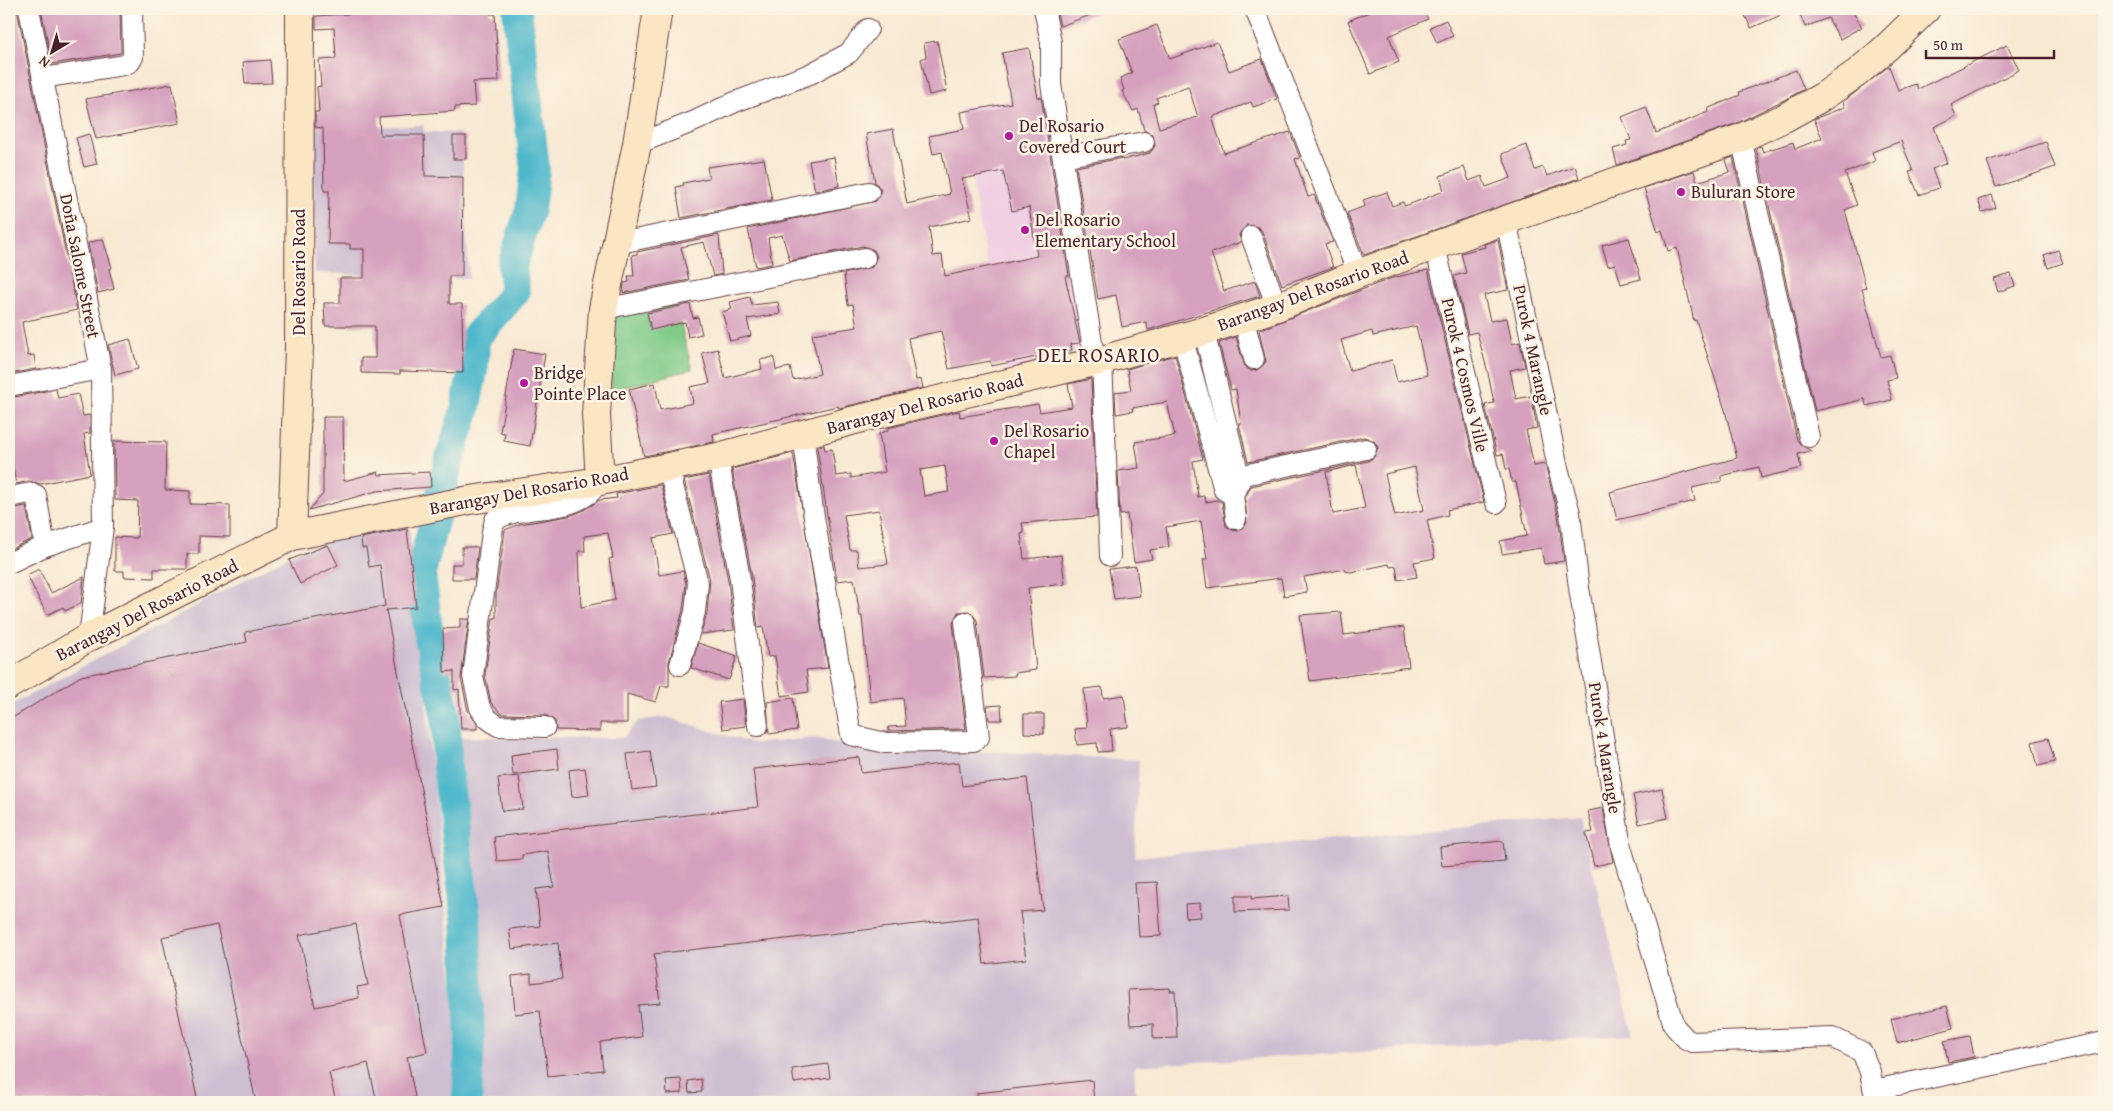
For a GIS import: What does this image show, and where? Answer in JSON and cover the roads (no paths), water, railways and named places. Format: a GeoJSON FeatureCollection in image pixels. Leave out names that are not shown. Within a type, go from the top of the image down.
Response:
{"type":"FeatureCollection","features":[{"type":"Feature","properties":{"kind":"main road","name":"Del Rosario Road"},"geometry":{"type":"LineString","coordinates":[[292,536],[299,348],[300,9]]}},
{"type":"Feature","properties":{"kind":"main road"},"geometry":{"type":"LineString","coordinates":[[600,481],[596,414],[603,309],[637,144],[658,9]]}},
{"type":"Feature","properties":{"kind":"main road","name":"Barangay Del Rosario Road"},"geometry":{"type":"LineString","coordinates":[[9,685],[89,637],[292,536],[470,500],[600,481],[718,457],[1098,361],[1193,334],[1277,307],[1358,274],[1506,220],[1741,138],[1822,97],[1886,48],[1926,9]]}},
{"type":"Feature","properties":{"kind":"street","name":"Doña Salome Street"},"geometry":{"type":"LineString","coordinates":[[29,9],[101,369],[103,527],[89,637]]}},
{"type":"Feature","properties":{"kind":"street"},"geometry":{"type":"LineString","coordinates":[[43,78],[124,65],[130,62],[133,57],[132,9]]}},
{"type":"Feature","properties":{"kind":"street"},"geometry":{"type":"LineString","coordinates":[[1044,9],[1051,42],[1050,84],[1098,361],[1110,556]]}},
{"type":"Feature","properties":{"kind":"street"},"geometry":{"type":"LineString","coordinates":[[1255,9],[1358,274]]}},
{"type":"Feature","properties":{"kind":"street"},"geometry":{"type":"LineString","coordinates":[[637,144],[735,102],[810,74],[849,53],[868,29]]}},
{"type":"Feature","properties":{"kind":"street"},"geometry":{"type":"LineString","coordinates":[[1741,138],[1809,437]]}},
{"type":"Feature","properties":{"kind":"street"},"geometry":{"type":"LineString","coordinates":[[1063,156],[1144,142]]}},
{"type":"Feature","properties":{"kind":"street"},"geometry":{"type":"LineString","coordinates":[[615,244],[869,192]]}},
{"type":"Feature","properties":{"kind":"street","name":"Purok 4 Marangle"},"geometry":{"type":"LineString","coordinates":[[1506,220],[1558,468],[1570,513],[1579,588],[1621,847],[1674,1026],[1686,1039],[1692,1042],[1832,1037],[1862,1052],[1870,1072],[1875,1096]]}},
{"type":"Feature","properties":{"kind":"street"},"geometry":{"type":"LineString","coordinates":[[1252,236],[1277,307]]}},
{"type":"Feature","properties":{"kind":"street","name":"Purok 4 Cosmos Ville"},"geometry":{"type":"LineString","coordinates":[[1435,246],[1496,503]]}},
{"type":"Feature","properties":{"kind":"street"},"geometry":{"type":"LineString","coordinates":[[603,309],[865,258]]}},
{"type":"Feature","properties":{"kind":"street"},"geometry":{"type":"LineString","coordinates":[[1243,317],[1254,359]]}},
{"type":"Feature","properties":{"kind":"street"},"geometry":{"type":"LineString","coordinates":[[1193,334],[1236,486],[1236,519]]}},
{"type":"Feature","properties":{"kind":"street"},"geometry":{"type":"LineString","coordinates":[[9,386],[101,369]]}},
{"type":"Feature","properties":{"kind":"street"},"geometry":{"type":"LineString","coordinates":[[803,434],[813,511],[851,735],[886,743],[974,742],[978,740],[965,622]]}},
{"type":"Feature","properties":{"kind":"street"},"geometry":{"type":"LineString","coordinates":[[1236,486],[1366,449]]}},
{"type":"Feature","properties":{"kind":"street"},"geometry":{"type":"LineString","coordinates":[[718,457],[740,578],[758,726]]}},
{"type":"Feature","properties":{"kind":"street"},"geometry":{"type":"LineString","coordinates":[[668,466],[698,583],[695,612],[680,666]]}},
{"type":"Feature","properties":{"kind":"street"},"geometry":{"type":"LineString","coordinates":[[545,727],[498,726],[486,718],[480,708],[473,676],[492,532],[495,520],[506,514],[571,503],[588,495],[600,481]]}},
{"type":"Feature","properties":{"kind":"street"},"geometry":{"type":"LineString","coordinates":[[9,497],[31,493],[36,495],[45,546]]}},
{"type":"Feature","properties":{"kind":"street"},"geometry":{"type":"LineString","coordinates":[[9,563],[45,546],[103,527]]}},
{"type":"Feature","properties":{"kind":"street"},"geometry":{"type":"LineString","coordinates":[[1875,1096],[2104,1042]]}},
{"type":"Feature","properties":{"kind":"waterway"},"geometry":{"type":"LineString","coordinates":[[467,1102],[470,1039],[466,919],[447,766],[446,718],[429,637],[421,573],[449,461],[465,411],[474,365],[475,338],[515,292],[512,266],[530,209],[535,169],[517,9]]}},
{"type":"Feature","properties":{"kind":"place","name":"Del Rosario Covered Court"},"geometry":{"type":"Point","coordinates":[1009,136]}},
{"type":"Feature","properties":{"kind":"place","name":"Buluran Store"},"geometry":{"type":"Point","coordinates":[1681,192]}},
{"type":"Feature","properties":{"kind":"place","name":"Del Rosario Elementary School"},"geometry":{"type":"Point","coordinates":[1025,230]}},
{"type":"Feature","properties":{"kind":"place","name":"Bridge Pointe Place"},"geometry":{"type":"Point","coordinates":[524,383]}},
{"type":"Feature","properties":{"kind":"place","name":"Del Rosario Chapel"},"geometry":{"type":"Point","coordinates":[994,441]}},
{"type":"Feature","properties":{"kind":"district","name":"DEL ROSARIO"},"geometry":{"type":"Point","coordinates":[1099,355]}}]}
